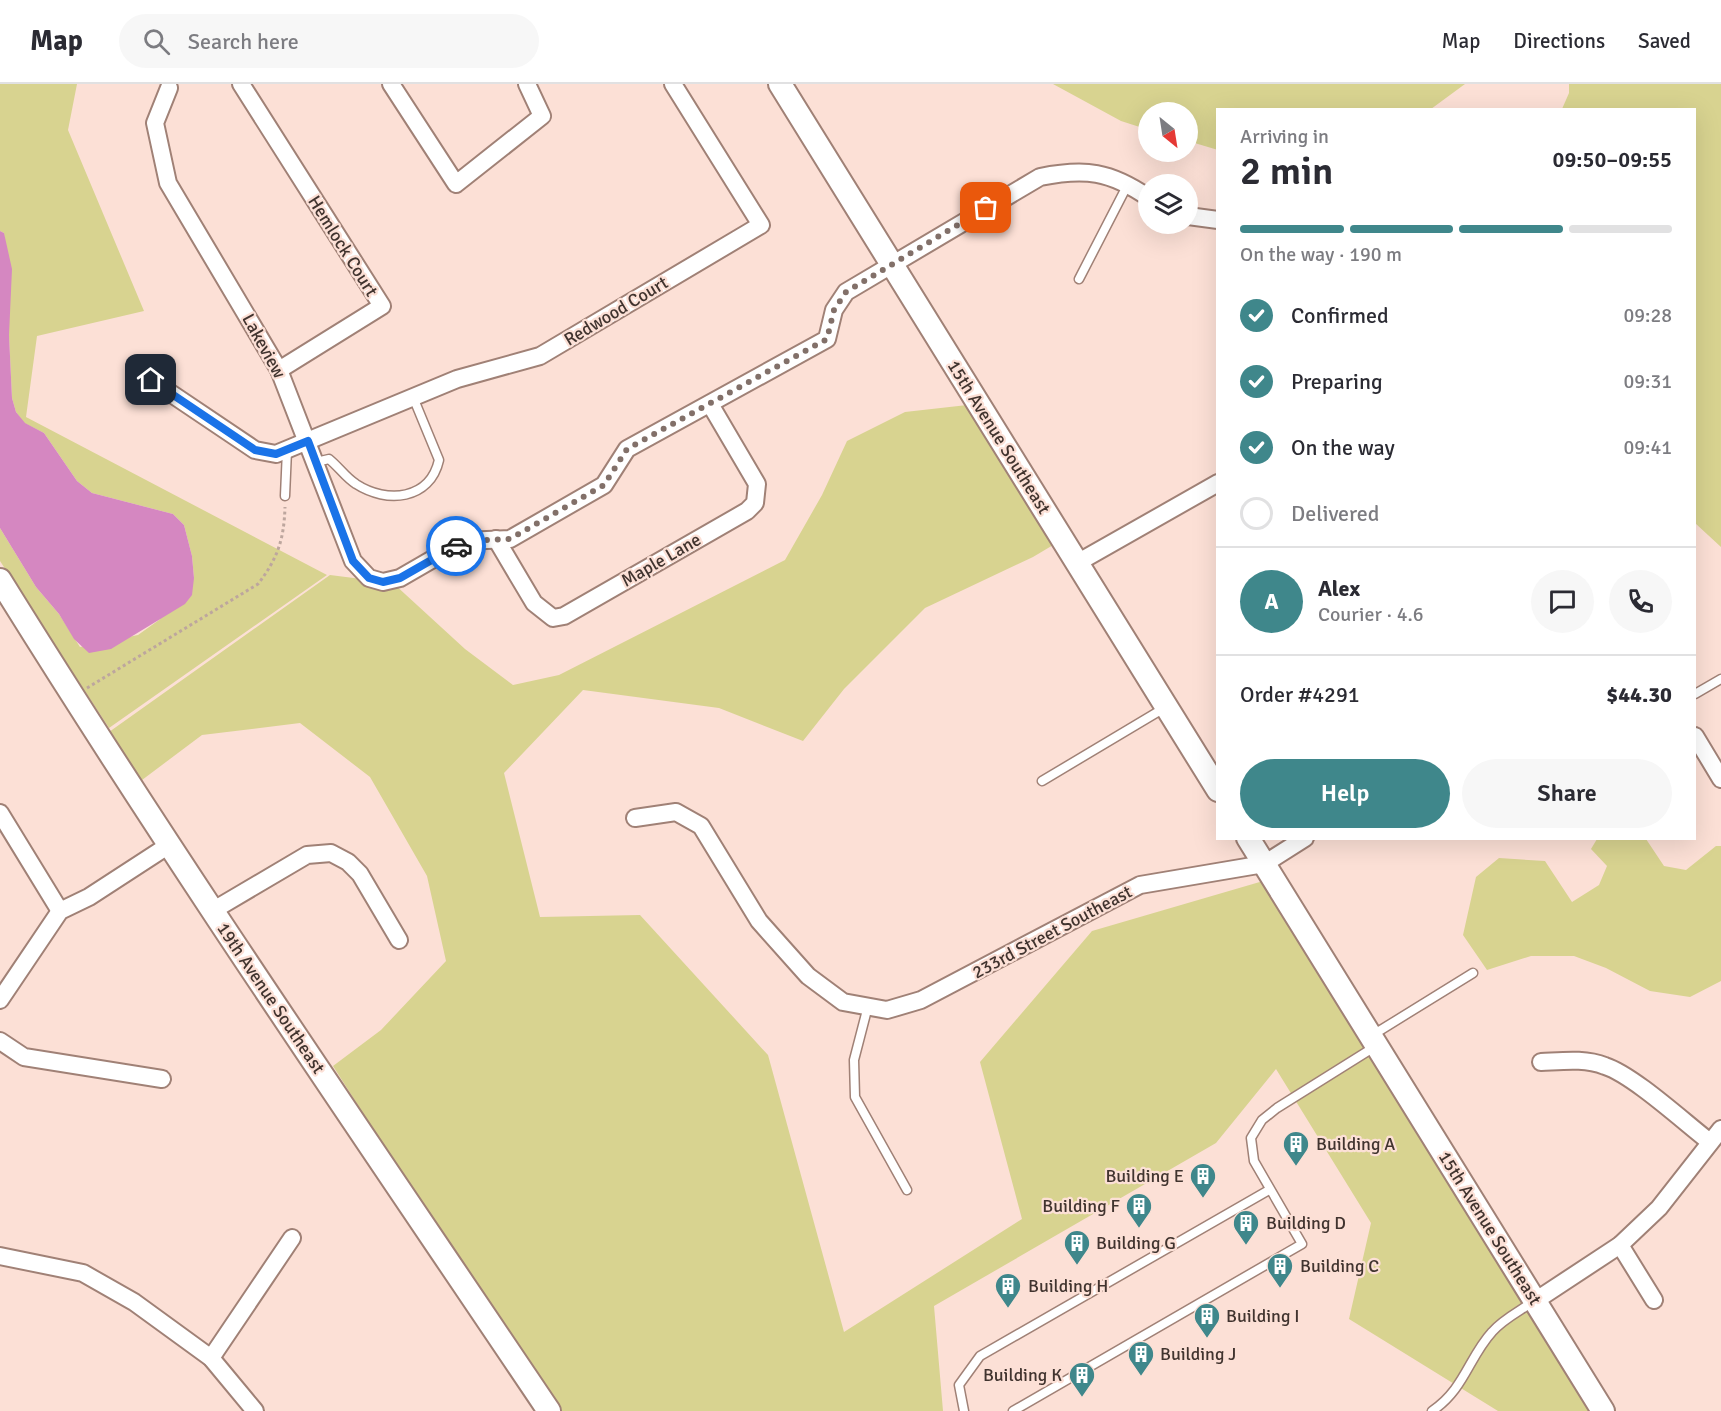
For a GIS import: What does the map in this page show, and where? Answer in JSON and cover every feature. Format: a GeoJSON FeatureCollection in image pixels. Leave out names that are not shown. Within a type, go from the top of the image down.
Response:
{"type":"FeatureCollection","features":[{"type":"Feature","properties":{"kind":"street","name":"Hemlock Court"},"geometry":{"type":"LineString","coordinates":[[241,84],[382,306],[279,369]]}},
{"type":"Feature","properties":{"kind":"street"},"geometry":{"type":"LineString","coordinates":[[391,84],[456,184],[543,116],[527,84]]}},
{"type":"Feature","properties":{"kind":"street","name":"Redwood Court"},"geometry":{"type":"LineString","coordinates":[[287,450],[457,379],[540,356],[761,225],[673,84]]}},
{"type":"Feature","properties":{"kind":"street","name":"15th Avenue Southeast"},"geometry":{"type":"LineString","coordinates":[[780,84],[1166,707],[1212,766],[1216,782]]}},
{"type":"Feature","properties":{"kind":"street","name":"Lakeview"},"geometry":{"type":"LineString","coordinates":[[172,85],[156,123],[168,183],[279,369],[353,561],[369,578],[383,582],[400,578],[464,541],[496,540]]}},
{"type":"Feature","properties":{"kind":"street"},"geometry":{"type":"LineString","coordinates":[[496,540],[510,539],[604,485],[627,449],[827,339],[834,310],[846,292],[891,263],[1040,177],[1075,170],[1126,182],[1138,190]]}},
{"type":"Feature","properties":{"kind":"street"},"geometry":{"type":"LineString","coordinates":[[1198,217],[1216,220]]}},
{"type":"Feature","properties":{"kind":"street"},"geometry":{"type":"LineString","coordinates":[[151,380],[255,450],[276,454],[287,450]]}},
{"type":"Feature","properties":{"kind":"street","name":"Maple Lane"},"geometry":{"type":"LineString","coordinates":[[496,540],[534,603],[553,618],[564,616],[747,511],[755,503],[757,484],[710,404]]}},
{"type":"Feature","properties":{"kind":"street"},"geometry":{"type":"LineString","coordinates":[[1077,563],[1216,484]]}},
{"type":"Feature","properties":{"kind":"street","name":"19th Avenue Southeast"},"geometry":{"type":"LineString","coordinates":[[0,580],[73,698],[212,911],[549,1411]]}},
{"type":"Feature","properties":{"kind":"street"},"geometry":{"type":"LineString","coordinates":[[1696,737],[1718,768]]}},
{"type":"Feature","properties":{"kind":"street","name":"233rd Street Southeast"},"geometry":{"type":"LineString","coordinates":[[635,818],[676,812],[701,826],[759,921],[808,976],[843,1002],[887,1010],[921,1000],[1140,885],[1264,864],[1302,840]]}},
{"type":"Feature","properties":{"kind":"street"},"geometry":{"type":"LineString","coordinates":[[0,813],[60,911]]}},
{"type":"Feature","properties":{"kind":"street","name":"15th Avenue Southeast"},"geometry":{"type":"LineString","coordinates":[[1249,840],[1603,1411]]}},
{"type":"Feature","properties":{"kind":"street"},"geometry":{"type":"LineString","coordinates":[[0,1000],[60,911],[90,897],[169,845]]}},
{"type":"Feature","properties":{"kind":"street"},"geometry":{"type":"LineString","coordinates":[[212,911],[307,855],[331,853],[348,862],[360,874],[399,940]]}},
{"type":"Feature","properties":{"kind":"street"},"geometry":{"type":"LineString","coordinates":[[0,1041],[24,1057],[162,1079]]}},
{"type":"Feature","properties":{"kind":"street"},"geometry":{"type":"LineString","coordinates":[[1535,1301],[1620,1245],[1659,1208],[1715,1135],[1607,1066],[1584,1061],[1541,1062]]}},
{"type":"Feature","properties":{"kind":"street"},"geometry":{"type":"LineString","coordinates":[[211,1358],[292,1238]]}},
{"type":"Feature","properties":{"kind":"street"},"geometry":{"type":"LineString","coordinates":[[1620,1245],[1654,1300]]}},
{"type":"Feature","properties":{"kind":"street"},"geometry":{"type":"LineString","coordinates":[[0,1256],[83,1273],[134,1302],[211,1358],[255,1411]]}},
{"type":"Feature","properties":{"kind":"lane"},"geometry":{"type":"LineString","coordinates":[[1079,279],[1126,182]]}},
{"type":"Feature","properties":{"kind":"lane"},"geometry":{"type":"LineString","coordinates":[[316,462],[329,459],[357,484],[378,492],[400,498],[414,493],[432,478],[439,460],[437,450],[413,397]]}},
{"type":"Feature","properties":{"kind":"lane"},"geometry":{"type":"LineString","coordinates":[[285,496],[287,450]]}},
{"type":"Feature","properties":{"kind":"lane"},"geometry":{"type":"LineString","coordinates":[[1696,693],[1721,679]]}},
{"type":"Feature","properties":{"kind":"lane"},"geometry":{"type":"LineString","coordinates":[[1041,781],[1166,707]]}},
{"type":"Feature","properties":{"kind":"lane"},"geometry":{"type":"LineString","coordinates":[[1013,1411],[1302,1244],[1254,1161],[1251,1138],[1262,1120],[1473,973]]}},
{"type":"Feature","properties":{"kind":"lane"},"geometry":{"type":"LineString","coordinates":[[868,1006],[854,1060],[855,1097],[907,1190]]}},
{"type":"Feature","properties":{"kind":"lane"},"geometry":{"type":"LineString","coordinates":[[964,1411],[959,1385],[980,1356],[1269,1190]]}},
{"type":"Feature","properties":{"kind":"lane"},"geometry":{"type":"LineString","coordinates":[[1432,1411],[1441,1405],[1466,1376],[1491,1333],[1535,1301]]}},
{"type":"Feature","properties":{"kind":"path"},"geometry":{"type":"LineString","coordinates":[[73,698],[114,669],[240,597],[258,584],[274,562],[284,529],[285,496]]}},
{"type":"Feature","properties":{"kind":"shaded area"},"geometry":{"type":"Polygon","coordinates":[[[0,84],[77,84],[68,130],[144,311],[37,336],[26,417],[327,575],[109,728],[0,561],[0,528],[36,587],[59,614],[80,647],[138,635],[159,620],[194,578],[192,556],[184,525],[173,514],[92,493],[77,481],[44,433],[24,423],[16,412],[12,398],[4,233],[0,231],[0,84]]]}},
{"type":"Feature","properties":{"kind":"shaded area"},"geometry":{"type":"Polygon","coordinates":[[[1053,84],[1465,84],[1432,108],[1216,108],[1216,149],[1198,144],[1198,102],[1138,102],[1138,126],[1121,121],[1053,84]]]}},
{"type":"Feature","properties":{"kind":"shaded area"},"geometry":{"type":"Polygon","coordinates":[[[1569,84],[1721,84],[1721,547],[1696,524],[1696,108],[1562,108],[1569,93],[1569,84]]]}},
{"type":"Feature","properties":{"kind":"shaded area"},"geometry":{"type":"Polygon","coordinates":[[[0,231],[4,233],[12,269],[9,335],[12,398],[16,412],[25,423],[44,433],[77,481],[92,493],[173,514],[184,525],[192,556],[194,578],[192,595],[185,604],[111,649],[89,653],[74,639],[59,614],[36,587],[0,528],[0,231]]]}},
{"type":"Feature","properties":{"kind":"shaded area"},"geometry":{"type":"Polygon","coordinates":[[[985,403],[1070,535],[1033,557],[925,608],[844,689],[803,741],[719,708],[583,690],[504,773],[540,917],[640,915],[768,1055],[844,1332],[1022,1219],[980,1062],[1092,931],[1270,879],[1603,1411],[1498,1411],[1349,1319],[1371,1223],[1276,1069],[1216,1143],[934,1306],[943,1411],[552,1411],[333,1066],[381,1030],[446,961],[427,876],[370,777],[300,723],[202,735],[142,780],[109,732],[330,575],[393,583],[465,649],[513,685],[559,675],[785,560],[822,495],[847,441],[905,412],[985,403]]]}},
{"type":"Feature","properties":{"kind":"shaded area"},"geometry":{"type":"Polygon","coordinates":[[[1596,840],[1647,840],[1664,866],[1686,870],[1716,846],[1721,846],[1721,981],[1690,997],[1650,991],[1606,968],[1574,956],[1531,956],[1487,970],[1463,935],[1476,877],[1499,858],[1545,861],[1572,902],[1599,885],[1607,866],[1591,849],[1596,840]]]}},
{"type":"Feature","properties":{"kind":"way so far"},"geometry":{"type":"LineString","coordinates":[[456,546],[464,541],[510,539],[604,485],[627,449],[827,339],[832,326],[834,310],[846,292],[986,208]]}},
{"type":"Feature","properties":{"kind":"place","name":"Building A"},"geometry":{"type":"Point","coordinates":[1296,1167]}},
{"type":"Feature","properties":{"kind":"place","name":"Building E"},"geometry":{"type":"Point","coordinates":[1203,1199]}},
{"type":"Feature","properties":{"kind":"place","name":"Building F"},"geometry":{"type":"Point","coordinates":[1139,1229]}},
{"type":"Feature","properties":{"kind":"place","name":"Building D"},"geometry":{"type":"Point","coordinates":[1246,1246]}},
{"type":"Feature","properties":{"kind":"place","name":"Building G"},"geometry":{"type":"Point","coordinates":[1077,1266]}},
{"type":"Feature","properties":{"kind":"place","name":"Building C"},"geometry":{"type":"Point","coordinates":[1280,1289]}},
{"type":"Feature","properties":{"kind":"place","name":"Building H"},"geometry":{"type":"Point","coordinates":[1008,1309]}},
{"type":"Feature","properties":{"kind":"place","name":"Building I"},"geometry":{"type":"Point","coordinates":[1207,1339]}},
{"type":"Feature","properties":{"kind":"place","name":"Building J"},"geometry":{"type":"Point","coordinates":[1141,1377]}},
{"type":"Feature","properties":{"kind":"place","name":"Building K"},"geometry":{"type":"Point","coordinates":[1082,1398]}},
{"type":"Feature","properties":{"kind":"route"},"geometry":{"type":"LineString","coordinates":[[151,380],[255,450],[276,454],[308,441],[353,561],[369,578],[383,582],[400,578],[456,546]]}}]}
